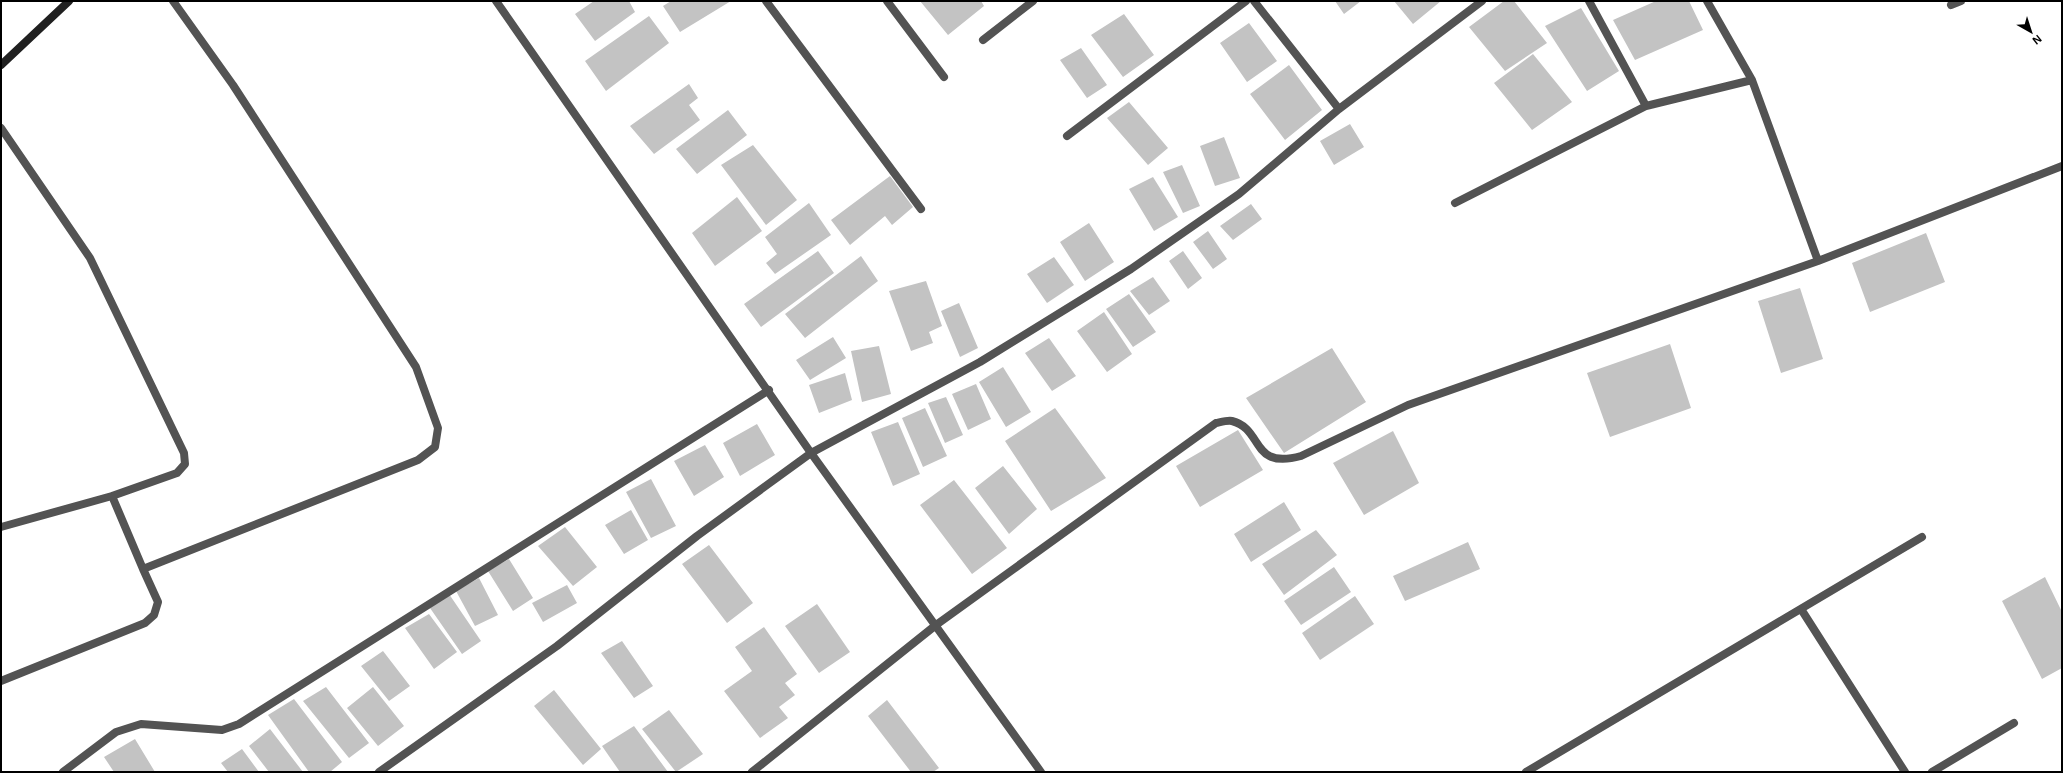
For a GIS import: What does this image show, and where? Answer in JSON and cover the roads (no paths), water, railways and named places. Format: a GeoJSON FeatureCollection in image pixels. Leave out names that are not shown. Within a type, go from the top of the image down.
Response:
{"type":"FeatureCollection","features":[{"type":"Feature","properties":{"kind":"main road"},"geometry":{"type":"LineString","coordinates":[[1,65],[69,1]]}},
{"type":"Feature","properties":{"kind":"street"},"geometry":{"type":"LineString","coordinates":[[144,569],[418,460],[435,447],[438,428],[416,367],[233,85],[173,1]]}},
{"type":"Feature","properties":{"kind":"street"},"geometry":{"type":"LineString","coordinates":[[496,1],[769,390],[811,453],[1041,772]]}},
{"type":"Feature","properties":{"kind":"street"},"geometry":{"type":"LineString","coordinates":[[766,1],[921,208]]}},
{"type":"Feature","properties":{"kind":"street"},"geometry":{"type":"LineString","coordinates":[[887,1],[944,77]]}},
{"type":"Feature","properties":{"kind":"street"},"geometry":{"type":"LineString","coordinates":[[983,40],[1033,1]]}},
{"type":"Feature","properties":{"kind":"street"},"geometry":{"type":"LineString","coordinates":[[1067,136],[1246,1]]}},
{"type":"Feature","properties":{"kind":"street"},"geometry":{"type":"LineString","coordinates":[[1254,1],[1339,110]]}},
{"type":"Feature","properties":{"kind":"street"},"geometry":{"type":"LineString","coordinates":[[379,772],[557,646],[697,536],[811,453],[980,362],[1131,269],[1239,194],[1339,110],[1482,1]]}},
{"type":"Feature","properties":{"kind":"street"},"geometry":{"type":"LineString","coordinates":[[1589,1],[1646,106]]}},
{"type":"Feature","properties":{"kind":"street"},"geometry":{"type":"LineString","coordinates":[[1707,1],[1752,80],[1818,261]]}},
{"type":"Feature","properties":{"kind":"street"},"geometry":{"type":"LineString","coordinates":[[1951,5],[1961,1]]}},
{"type":"Feature","properties":{"kind":"street"},"geometry":{"type":"LineString","coordinates":[[1455,203],[1646,106],[1752,80]]}},
{"type":"Feature","properties":{"kind":"street"},"geometry":{"type":"LineString","coordinates":[[1,128],[90,258],[184,453],[185,464],[177,473],[112,496],[1,527]]}},
{"type":"Feature","properties":{"kind":"street"},"geometry":{"type":"LineString","coordinates":[[755,771],[936,625],[1216,423],[1231,420],[1244,427],[1266,455],[1284,461],[1301,456],[1408,405],[1818,261],[2062,166]]}},
{"type":"Feature","properties":{"kind":"street"},"geometry":{"type":"LineString","coordinates":[[63,772],[116,732],[141,724],[222,730],[239,724],[769,390]]}},
{"type":"Feature","properties":{"kind":"street"},"geometry":{"type":"LineString","coordinates":[[1,681],[145,623],[154,615],[158,602],[112,496]]}},
{"type":"Feature","properties":{"kind":"street"},"geometry":{"type":"LineString","coordinates":[[1526,772],[1922,537]]}},
{"type":"Feature","properties":{"kind":"street"},"geometry":{"type":"LineString","coordinates":[[1801,609],[1905,772]]}},
{"type":"Feature","properties":{"kind":"street"},"geometry":{"type":"LineString","coordinates":[[1932,772],[2014,723]]}}]}
